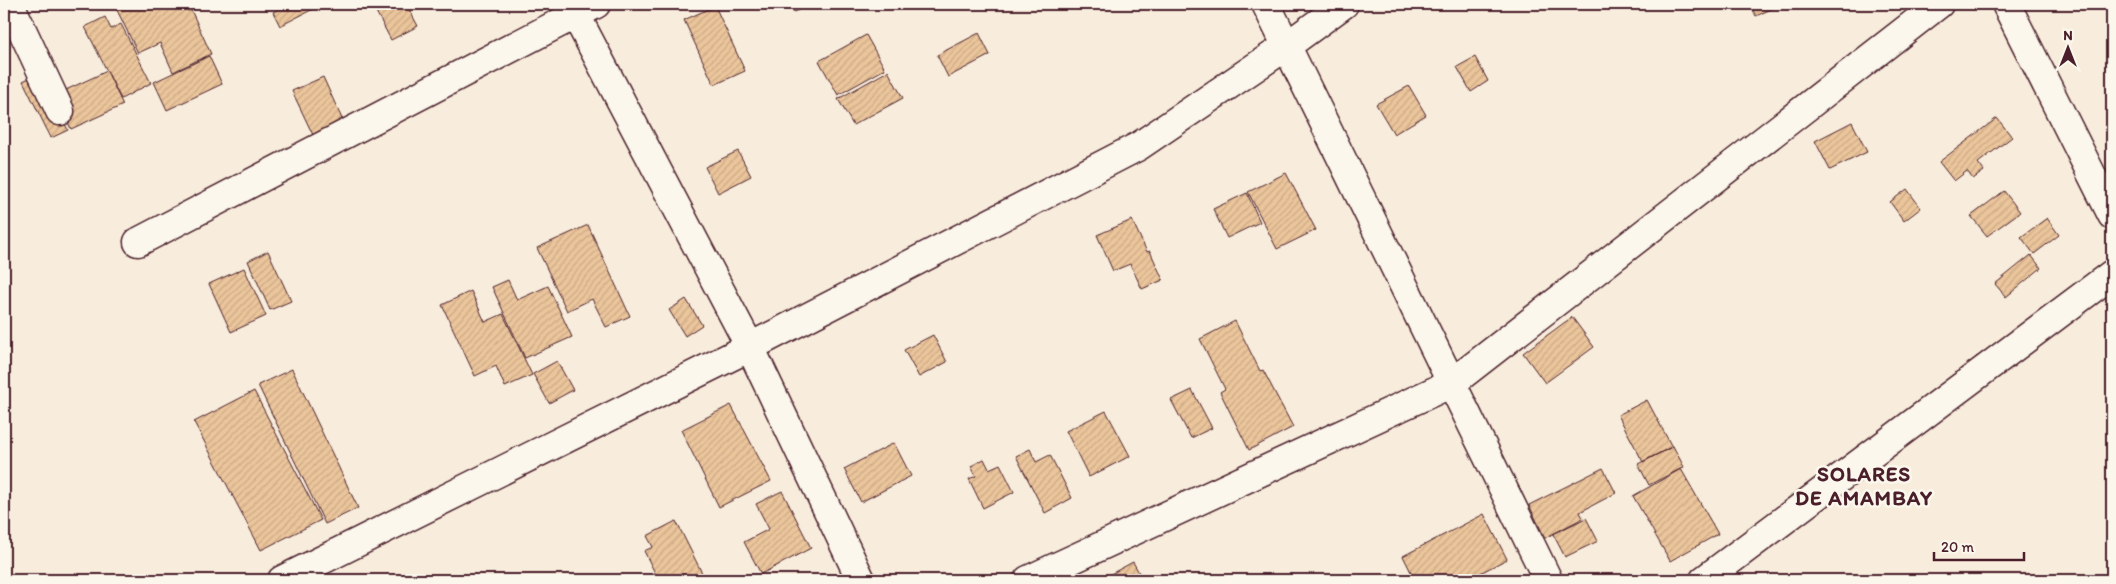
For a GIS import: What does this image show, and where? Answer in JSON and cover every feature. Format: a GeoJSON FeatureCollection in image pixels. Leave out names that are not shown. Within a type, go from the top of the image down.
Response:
{"type":"FeatureCollection","features":[{"type":"Feature","properties":{"kind":"street"},"geometry":{"type":"LineString","coordinates":[[10,4],[60,111]]}},
{"type":"Feature","properties":{"kind":"street"},"geometry":{"type":"LineString","coordinates":[[1266,4],[1288,45],[1548,580]]}},
{"type":"Feature","properties":{"kind":"street"},"geometry":{"type":"LineString","coordinates":[[282,580],[750,346],[1139,146],[1288,45],[1344,4]]}},
{"type":"Feature","properties":{"kind":"street"},"geometry":{"type":"LineString","coordinates":[[1028,580],[1452,383],[1938,4]]}},
{"type":"Feature","properties":{"kind":"street"},"geometry":{"type":"LineString","coordinates":[[2006,4],[2112,215]]}},
{"type":"Feature","properties":{"kind":"street"},"geometry":{"type":"LineString","coordinates":[[138,242],[581,7],[750,346],[861,580]]}},
{"type":"Feature","properties":{"kind":"street"},"geometry":{"type":"LineString","coordinates":[[1704,580],[2112,274]]}},
{"type":"Feature","properties":{"kind":"building"},"geometry":{"type":"Polygon","coordinates":[[[114,4],[184,4],[188,11],[191,10],[211,54],[173,72],[160,43],[138,53],[114,4]]]}},
{"type":"Feature","properties":{"kind":"building"},"geometry":{"type":"Polygon","coordinates":[[[289,4],[312,4],[315,8],[280,26],[273,12],[289,4]]]}},
{"type":"Feature","properties":{"kind":"building"},"geometry":{"type":"Polygon","coordinates":[[[372,4],[406,4],[418,26],[391,40],[372,4]]]}},
{"type":"Feature","properties":{"kind":"building"},"geometry":{"type":"Polygon","coordinates":[[[790,4],[812,4],[794,12],[790,4]]]}},
{"type":"Feature","properties":{"kind":"building"},"geometry":{"type":"Polygon","coordinates":[[[1750,4],[1782,4],[1756,16],[1750,4]]]}},
{"type":"Feature","properties":{"kind":"building"},"geometry":{"type":"Polygon","coordinates":[[[715,6],[745,71],[714,85],[684,20],[715,6]]]}},
{"type":"Feature","properties":{"kind":"building"},"geometry":{"type":"Polygon","coordinates":[[[105,17],[111,29],[121,24],[151,83],[121,99],[85,27],[105,17]]]}},
{"type":"Feature","properties":{"kind":"building"},"geometry":{"type":"Polygon","coordinates":[[[979,33],[990,55],[948,77],[937,55],[979,33]]]}},
{"type":"Feature","properties":{"kind":"building"},"geometry":{"type":"Polygon","coordinates":[[[866,35],[885,69],[838,95],[819,61],[866,35]]]}},
{"type":"Feature","properties":{"kind":"building"},"geometry":{"type":"Polygon","coordinates":[[[209,56],[222,84],[167,110],[154,82],[209,56]]]}},
{"type":"Feature","properties":{"kind":"building"},"geometry":{"type":"Polygon","coordinates":[[[1475,57],[1488,81],[1471,92],[1457,67],[1475,57]]]}},
{"type":"Feature","properties":{"kind":"building"},"geometry":{"type":"Polygon","coordinates":[[[107,71],[123,105],[71,129],[55,95],[107,71]]]}},
{"type":"Feature","properties":{"kind":"building"},"geometry":{"type":"Polygon","coordinates":[[[888,71],[903,98],[853,125],[838,99],[888,71]]]}},
{"type":"Feature","properties":{"kind":"building"},"geometry":{"type":"Polygon","coordinates":[[[40,73],[68,130],[51,138],[23,81],[40,73]]]}},
{"type":"Feature","properties":{"kind":"building"},"geometry":{"type":"Polygon","coordinates":[[[323,77],[343,121],[313,135],[292,91],[323,77]]]}},
{"type":"Feature","properties":{"kind":"building"},"geometry":{"type":"Polygon","coordinates":[[[1409,86],[1426,115],[1394,134],[1376,104],[1409,86]]]}},
{"type":"Feature","properties":{"kind":"building"},"geometry":{"type":"Polygon","coordinates":[[[1997,118],[2012,137],[1978,163],[1984,171],[1973,179],[1967,171],[1954,181],[1939,162],[1997,118]]]}},
{"type":"Feature","properties":{"kind":"building"},"geometry":{"type":"Polygon","coordinates":[[[1852,122],[1867,152],[1830,170],[1815,141],[1852,122]]]}},
{"type":"Feature","properties":{"kind":"building"},"geometry":{"type":"Polygon","coordinates":[[[738,151],[751,176],[718,193],[705,167],[738,151]]]}},
{"type":"Feature","properties":{"kind":"building"},"geometry":{"type":"Polygon","coordinates":[[[1286,173],[1316,230],[1277,249],[1248,192],[1286,173]]]}},
{"type":"Feature","properties":{"kind":"building"},"geometry":{"type":"Polygon","coordinates":[[[1907,189],[1921,208],[1904,221],[1890,202],[1907,189]]]}},
{"type":"Feature","properties":{"kind":"building"},"geometry":{"type":"Polygon","coordinates":[[[2004,191],[2020,212],[1987,236],[1971,216],[2004,191]]]}},
{"type":"Feature","properties":{"kind":"building"},"geometry":{"type":"Polygon","coordinates":[[[1247,193],[1260,222],[1227,238],[1213,209],[1247,193]]]}},
{"type":"Feature","properties":{"kind":"building"},"geometry":{"type":"Polygon","coordinates":[[[2047,218],[2059,235],[2034,254],[2021,237],[2047,218]]]}},
{"type":"Feature","properties":{"kind":"building"},"geometry":{"type":"Polygon","coordinates":[[[1132,220],[1147,252],[1150,251],[1163,280],[1142,289],[1130,264],[1113,271],[1097,235],[1132,220]]]}},
{"type":"Feature","properties":{"kind":"building"},"geometry":{"type":"Polygon","coordinates":[[[588,225],[630,316],[606,327],[592,299],[567,311],[537,248],[588,225]]]}},
{"type":"Feature","properties":{"kind":"building"},"geometry":{"type":"Polygon","coordinates":[[[268,251],[291,301],[270,310],[248,261],[268,251]]]}},
{"type":"Feature","properties":{"kind":"building"},"geometry":{"type":"Polygon","coordinates":[[[2031,255],[2041,268],[2006,297],[1995,284],[2031,255]]]}},
{"type":"Feature","properties":{"kind":"building"},"geometry":{"type":"Polygon","coordinates":[[[244,268],[266,316],[231,332],[209,284],[244,268]]]}},
{"type":"Feature","properties":{"kind":"building"},"geometry":{"type":"Polygon","coordinates":[[[508,280],[517,300],[548,286],[572,337],[525,358],[492,287],[508,280]]]}},
{"type":"Feature","properties":{"kind":"building"},"geometry":{"type":"Polygon","coordinates":[[[471,291],[485,322],[503,314],[532,375],[505,387],[496,366],[475,376],[442,305],[471,291]]]}},
{"type":"Feature","properties":{"kind":"building"},"geometry":{"type":"Polygon","coordinates":[[[686,299],[702,325],[685,336],[669,310],[686,299]]]}},
{"type":"Feature","properties":{"kind":"building"},"geometry":{"type":"Polygon","coordinates":[[[1572,317],[1594,347],[1545,383],[1523,353],[1572,317]]]}},
{"type":"Feature","properties":{"kind":"building"},"geometry":{"type":"Polygon","coordinates":[[[1235,321],[1260,371],[1263,370],[1293,427],[1249,450],[1220,392],[1225,389],[1200,339],[1235,321]]]}},
{"type":"Feature","properties":{"kind":"building"},"geometry":{"type":"Polygon","coordinates":[[[933,335],[947,362],[919,377],[904,350],[933,335]]]}},
{"type":"Feature","properties":{"kind":"building"},"geometry":{"type":"Polygon","coordinates":[[[557,361],[573,390],[549,403],[533,374],[557,361]]]}},
{"type":"Feature","properties":{"kind":"building"},"geometry":{"type":"Polygon","coordinates":[[[292,369],[358,508],[325,524],[258,385],[292,369]]]}},
{"type":"Feature","properties":{"kind":"building"},"geometry":{"type":"Polygon","coordinates":[[[1192,390],[1212,428],[1191,438],[1171,400],[1192,390]]]}},
{"type":"Feature","properties":{"kind":"building"},"geometry":{"type":"Polygon","coordinates":[[[254,391],[321,520],[261,550],[194,422],[254,391]]]}},
{"type":"Feature","properties":{"kind":"building"},"geometry":{"type":"Polygon","coordinates":[[[1647,400],[1672,447],[1643,462],[1618,415],[1647,400]]]}},
{"type":"Feature","properties":{"kind":"building"},"geometry":{"type":"Polygon","coordinates":[[[731,405],[771,481],[719,507],[681,430],[731,405]]]}},
{"type":"Feature","properties":{"kind":"building"},"geometry":{"type":"Polygon","coordinates":[[[1106,411],[1130,456],[1089,477],[1066,431],[1106,411]]]}},
{"type":"Feature","properties":{"kind":"building"},"geometry":{"type":"Polygon","coordinates":[[[894,443],[911,476],[861,502],[844,469],[894,443]]]}},
{"type":"Feature","properties":{"kind":"building"},"geometry":{"type":"Polygon","coordinates":[[[1673,446],[1684,467],[1649,485],[1638,464],[1673,446]]]}},
{"type":"Feature","properties":{"kind":"building"},"geometry":{"type":"Polygon","coordinates":[[[1030,449],[1036,462],[1050,455],[1072,498],[1045,513],[1016,456],[1030,449]]]}},
{"type":"Feature","properties":{"kind":"building"},"geometry":{"type":"Polygon","coordinates":[[[984,459],[989,469],[1000,464],[1014,492],[983,508],[969,479],[976,476],[971,466],[984,459]]]}},
{"type":"Feature","properties":{"kind":"building"},"geometry":{"type":"Polygon","coordinates":[[[1603,468],[1616,493],[1580,512],[1583,518],[1545,538],[1529,505],[1603,468]]]}},
{"type":"Feature","properties":{"kind":"building"},"geometry":{"type":"Polygon","coordinates":[[[1681,469],[1718,534],[1670,561],[1633,496],[1681,469]]]}},
{"type":"Feature","properties":{"kind":"building"},"geometry":{"type":"Polygon","coordinates":[[[782,491],[811,548],[761,574],[744,542],[769,529],[756,504],[782,491]]]}},
{"type":"Feature","properties":{"kind":"building"},"geometry":{"type":"Polygon","coordinates":[[[1484,514],[1507,559],[1467,580],[1415,580],[1403,556],[1484,514]]]}},
{"type":"Feature","properties":{"kind":"building"},"geometry":{"type":"Polygon","coordinates":[[[1586,518],[1598,541],[1565,557],[1553,534],[1586,518]]]}},
{"type":"Feature","properties":{"kind":"building"},"geometry":{"type":"Polygon","coordinates":[[[676,521],[702,573],[689,580],[669,580],[666,575],[658,579],[644,551],[653,547],[647,536],[676,521]]]}},
{"type":"Feature","properties":{"kind":"building"},"geometry":{"type":"Polygon","coordinates":[[[1133,562],[1143,580],[1106,580],[1105,577],[1133,562]]]}},
{"type":"Feature","properties":{"kind":"district","name":"SOLARES DE AMAMBAY"},"geometry":{"type":"Point","coordinates":[1864,486]}}]}
